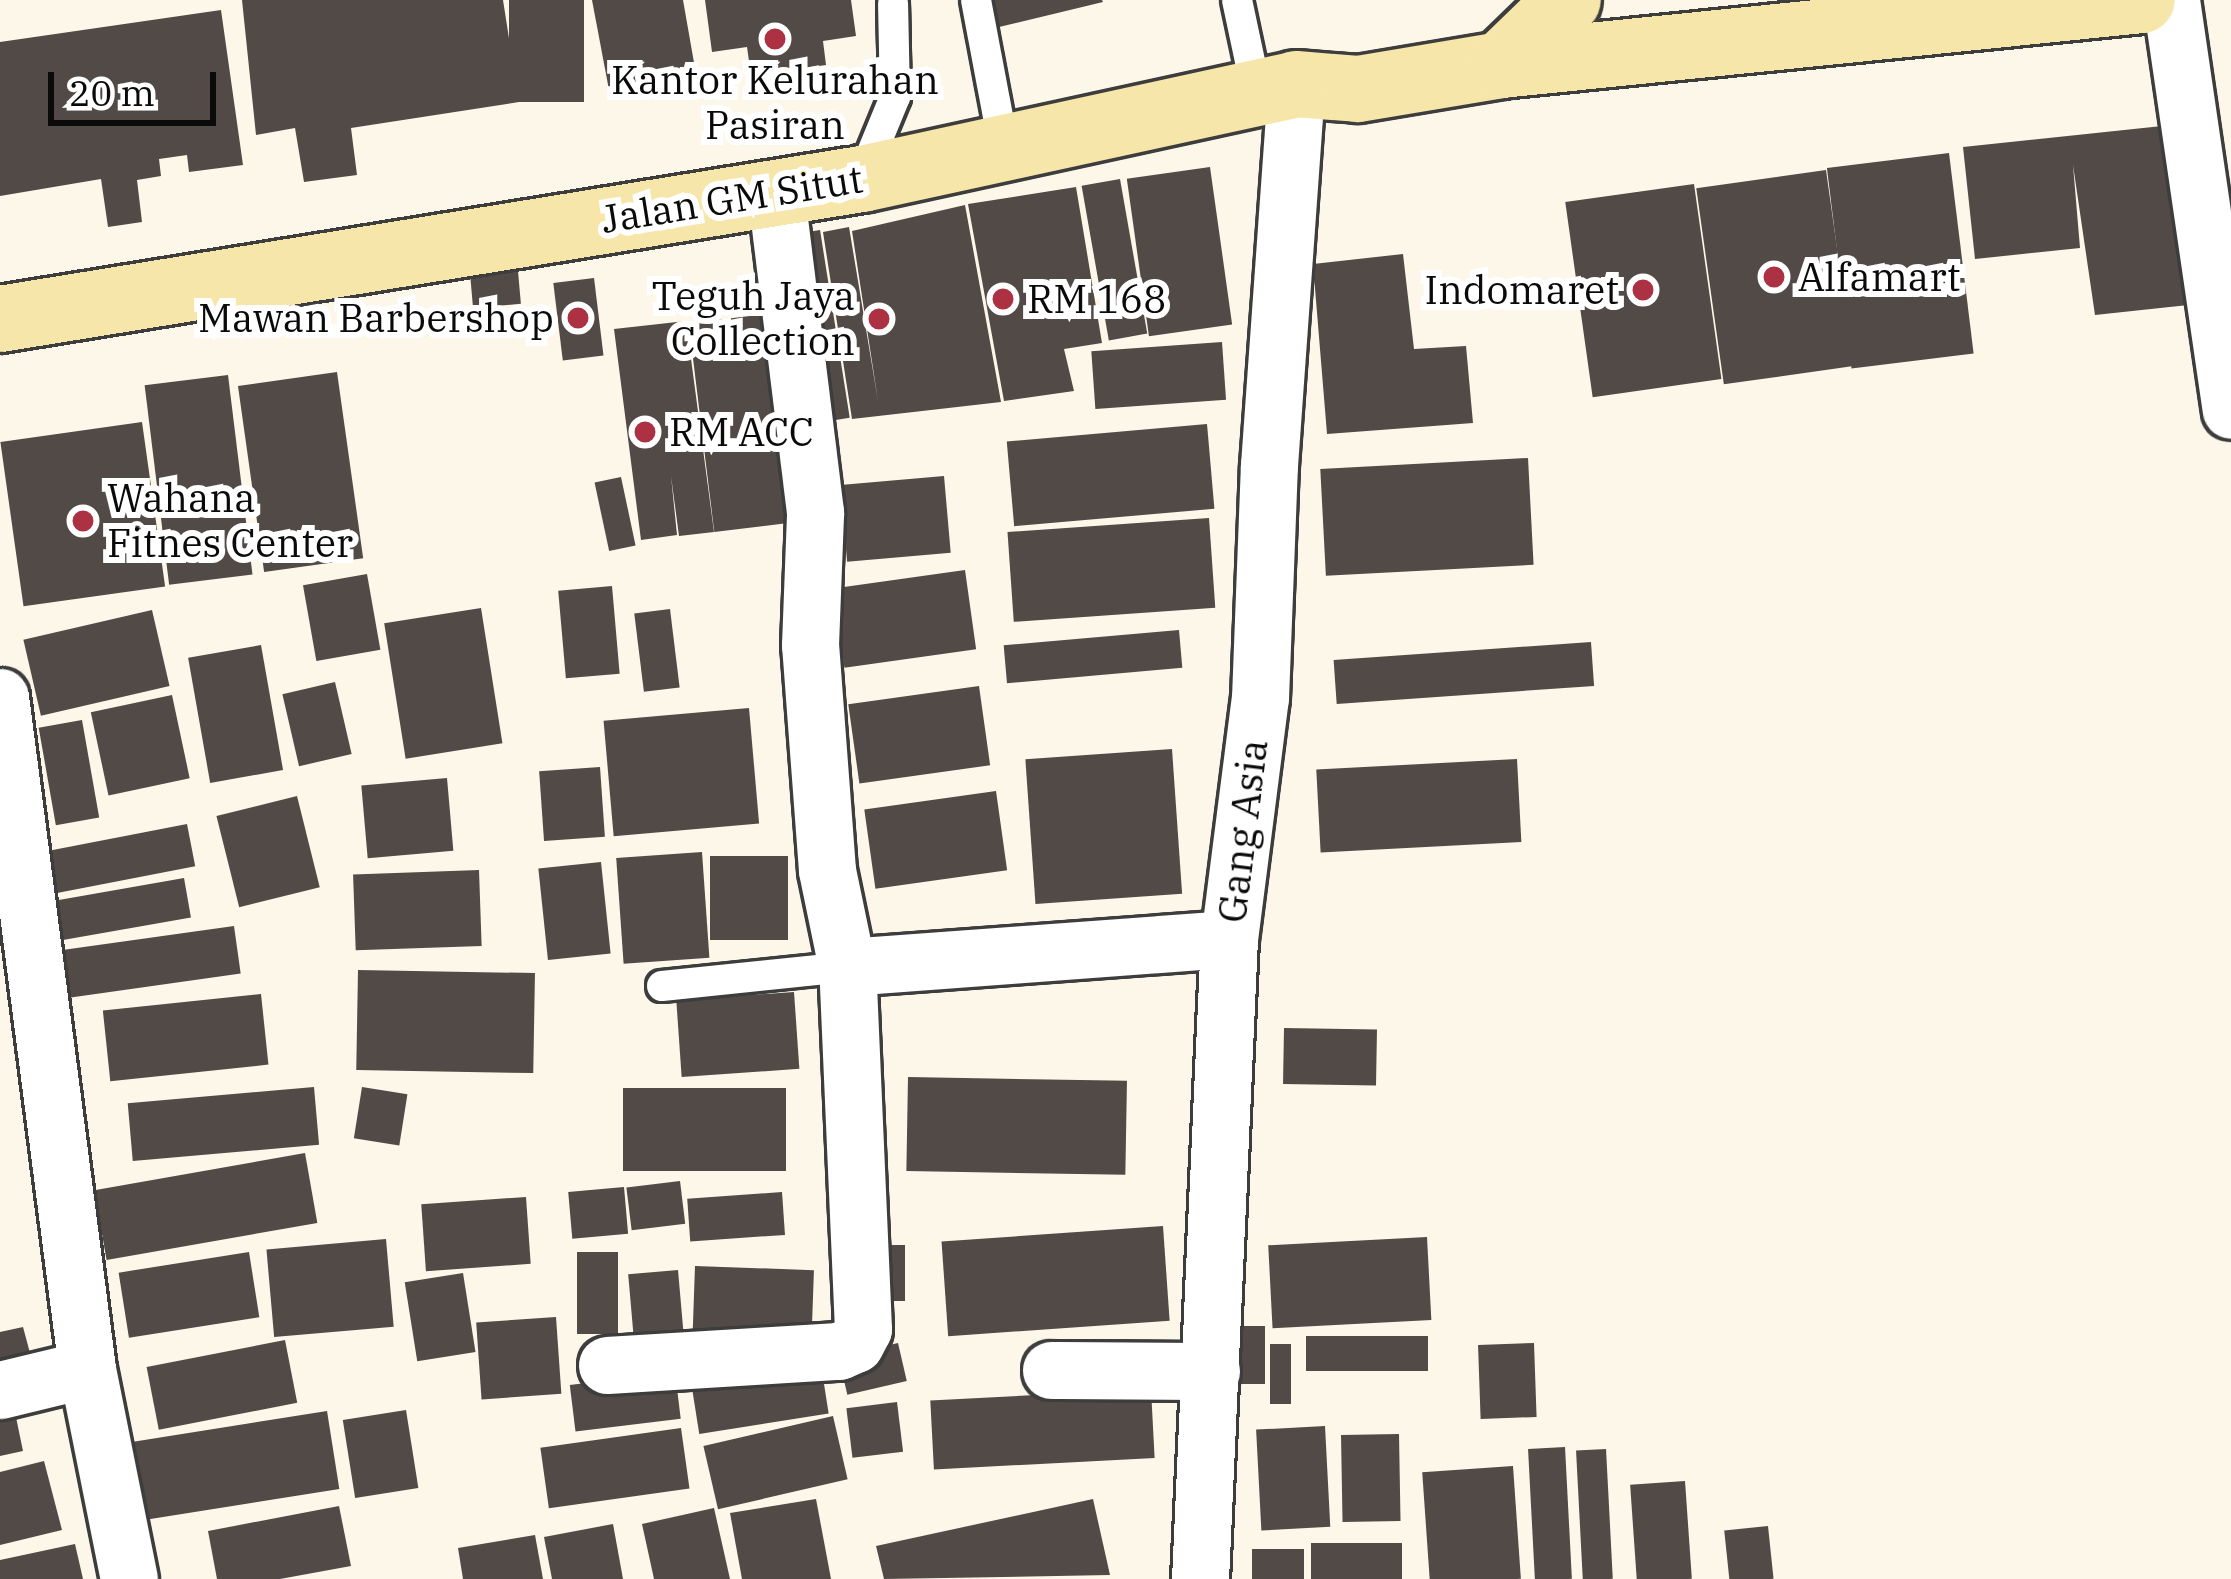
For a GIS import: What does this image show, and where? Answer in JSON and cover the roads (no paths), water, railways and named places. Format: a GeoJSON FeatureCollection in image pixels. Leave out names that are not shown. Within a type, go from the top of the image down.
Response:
{"type":"FeatureCollection","features":[{"type":"Feature","properties":{"kind":"main road"},"geometry":{"type":"LineString","coordinates":[[1501,65],[1568,0]]}},
{"type":"Feature","properties":{"kind":"main road","name":"Jalan GM Situt"},"geometry":{"type":"LineString","coordinates":[[0,319],[862,179],[1277,89],[1358,89],[1501,65],[1682,24],[2142,0]]}},
{"type":"Feature","properties":{"kind":"street"},"geometry":{"type":"LineString","coordinates":[[2171,0],[2231,410]]}},
{"type":"Feature","properties":{"kind":"street","name":"Gang Asia"},"geometry":{"type":"LineString","coordinates":[[1200,1579],[1229,939],[1260,698],[1277,89]]}},
{"type":"Feature","properties":{"kind":"street"},"geometry":{"type":"LineString","coordinates":[[607,1365],[839,1351],[859,1340],[847,968],[827,871],[811,645],[815,512],[776,193]]}},
{"type":"Feature","properties":{"kind":"street"},"geometry":{"type":"LineString","coordinates":[[0,697],[87,1369],[129,1579]]}},
{"type":"Feature","properties":{"kind":"street"},"geometry":{"type":"LineString","coordinates":[[847,968],[1229,939]]}},
{"type":"Feature","properties":{"kind":"street"},"geometry":{"type":"LineString","coordinates":[[0,1390],[87,1369]]}},
{"type":"Feature","properties":{"kind":"street"},"geometry":{"type":"LineString","coordinates":[[1051,1370],[1211,1371]]}},
{"type":"Feature","properties":{"kind":"lane"},"geometry":{"type":"LineString","coordinates":[[976,0],[1004,148]]}},
{"type":"Feature","properties":{"kind":"lane"},"geometry":{"type":"LineString","coordinates":[[1237,0],[1277,89]]}},
{"type":"Feature","properties":{"kind":"lane"},"geometry":{"type":"LineString","coordinates":[[862,179],[895,97],[893,4]]}},
{"type":"Feature","properties":{"kind":"lane"},"geometry":{"type":"LineString","coordinates":[[662,986],[847,968]]}},
{"type":"Feature","properties":{"kind":"place","name":"Kantor Kelurahan Pasiran"},"geometry":{"type":"Point","coordinates":[775,39]}},
{"type":"Feature","properties":{"kind":"place","name":"Alfamart"},"geometry":{"type":"Point","coordinates":[1774,277]}},
{"type":"Feature","properties":{"kind":"place","name":"Indomaret"},"geometry":{"type":"Point","coordinates":[1643,290]}},
{"type":"Feature","properties":{"kind":"place","name":"RM 168"},"geometry":{"type":"Point","coordinates":[1003,299]}},
{"type":"Feature","properties":{"kind":"place","name":"Mawan Barbershop"},"geometry":{"type":"Point","coordinates":[578,318]}},
{"type":"Feature","properties":{"kind":"place","name":"Teguh Jaya Collection"},"geometry":{"type":"Point","coordinates":[879,319]}},
{"type":"Feature","properties":{"kind":"place","name":"RM ACC"},"geometry":{"type":"Point","coordinates":[645,432]}},
{"type":"Feature","properties":{"kind":"place","name":"Wahana Fitnes Center"},"geometry":{"type":"Point","coordinates":[83,521]}}]}
